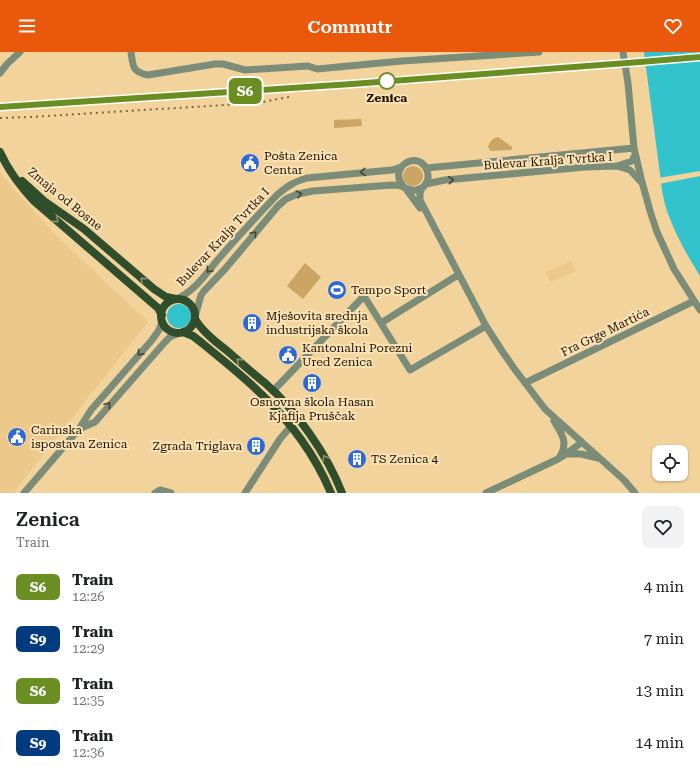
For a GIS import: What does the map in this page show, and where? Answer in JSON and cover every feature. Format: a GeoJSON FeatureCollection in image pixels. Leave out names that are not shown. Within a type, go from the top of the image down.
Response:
{"type":"FeatureCollection","features":[{"type":"Feature","properties":{"kind":"main road"},"geometry":{"type":"LineString","coordinates":[[0,152],[4,161],[11,170]]}},
{"type":"Feature","properties":{"kind":"main road","name":"Zmaja od Bosne"},"geometry":{"type":"LineString","coordinates":[[11,170],[44,201],[84,229],[154,289],[166,297],[188,302],[192,306],[198,325],[284,402],[313,439],[330,467],[342,493]]}},
{"type":"Feature","properties":{"kind":"main road","name":"Zmaja od Bosne"},"geometry":{"type":"LineString","coordinates":[[11,170],[18,183],[34,201],[158,308],[165,326],[169,330],[193,336],[260,392],[291,426],[311,454],[331,493]]}},
{"type":"Feature","properties":{"kind":"main road"},"geometry":{"type":"LineString","coordinates":[[162,318],[165,306],[177,299]]}},
{"type":"Feature","properties":{"kind":"main road"},"geometry":{"type":"LineString","coordinates":[[181,333],[191,327],[195,318]]}},
{"type":"Feature","properties":{"kind":"street"},"geometry":{"type":"LineString","coordinates":[[0,73],[6,64],[20,52]]}},
{"type":"Feature","properties":{"kind":"street"},"geometry":{"type":"LineString","coordinates":[[131,52],[133,67],[135,70],[148,75],[215,64],[223,64],[245,70],[308,66],[317,69],[402,61],[539,52]]}},
{"type":"Feature","properties":{"kind":"street"},"geometry":{"type":"LineString","coordinates":[[623,52],[628,83],[635,151],[651,214],[657,232],[674,269],[700,310]]}},
{"type":"Feature","properties":{"kind":"street"},"geometry":{"type":"LineString","coordinates":[[617,166],[632,161],[635,151]]}},
{"type":"Feature","properties":{"kind":"street","name":"Bulevar Kralja Tvrtka I"},"geometry":{"type":"LineString","coordinates":[[177,299],[194,289],[230,245],[278,194],[288,185],[307,178],[392,170],[412,161],[420,162],[426,168],[635,151]]}},
{"type":"Feature","properties":{"kind":"street","name":"Bulevar Kralja Tvrtka I"},"geometry":{"type":"LineString","coordinates":[[195,318],[201,295],[204,291],[225,269],[278,206],[286,199],[295,195],[313,191],[392,185],[415,190],[445,180],[585,167],[617,166],[630,170],[642,182]]}},
{"type":"Feature","properties":{"kind":"street"},"geometry":{"type":"LineString","coordinates":[[401,167],[398,175],[400,183],[410,193],[429,218]]}},
{"type":"Feature","properties":{"kind":"street"},"geometry":{"type":"LineString","coordinates":[[426,168],[428,176],[420,193],[420,200],[486,326],[502,351],[558,427],[565,445],[558,459]]}},
{"type":"Feature","properties":{"kind":"street"},"geometry":{"type":"LineString","coordinates":[[381,323],[458,275]]}},
{"type":"Feature","properties":{"kind":"street"},"geometry":{"type":"LineString","coordinates":[[273,391],[364,296],[410,370],[486,326]]}},
{"type":"Feature","properties":{"kind":"street","name":"Fra Grge Martića"},"geometry":{"type":"LineString","coordinates":[[525,382],[694,301]]}},
{"type":"Feature","properties":{"kind":"street"},"geometry":{"type":"LineString","coordinates":[[24,493],[79,429],[91,410],[152,340],[159,330],[162,318]]}},
{"type":"Feature","properties":{"kind":"street"},"geometry":{"type":"LineString","coordinates":[[79,429],[95,422],[164,343],[170,337],[181,333]]}},
{"type":"Feature","properties":{"kind":"street"},"geometry":{"type":"LineString","coordinates":[[545,409],[624,480],[635,493]]}},
{"type":"Feature","properties":{"kind":"street"},"geometry":{"type":"LineString","coordinates":[[245,493],[280,439],[291,426]]}},
{"type":"Feature","properties":{"kind":"street"},"geometry":{"type":"LineString","coordinates":[[486,493],[558,459],[582,442]]}},
{"type":"Feature","properties":{"kind":"street"},"geometry":{"type":"LineString","coordinates":[[566,454],[587,455],[599,459]]}},
{"type":"Feature","properties":{"kind":"street"},"geometry":{"type":"LineString","coordinates":[[155,493],[160,490],[171,493]]}},
{"type":"Feature","properties":{"kind":"shaded area"},"geometry":{"type":"Polygon","coordinates":[[[361,119],[362,126],[334,128],[334,120],[361,119]]]}},
{"type":"Feature","properties":{"kind":"shaded area"},"geometry":{"type":"Polygon","coordinates":[[[498,137],[512,147],[512,149],[491,151],[488,147],[489,143],[498,137]]]}},
{"type":"Feature","properties":{"kind":"shaded area"},"geometry":{"type":"Polygon","coordinates":[[[409,166],[417,166],[423,172],[423,180],[417,186],[409,186],[403,180],[403,172],[409,166]]]}},
{"type":"Feature","properties":{"kind":"shaded area"},"geometry":{"type":"Polygon","coordinates":[[[0,171],[11,186],[60,239],[148,322],[13,493],[0,493],[0,171]]]}},
{"type":"Feature","properties":{"kind":"shaded area"},"geometry":{"type":"Polygon","coordinates":[[[572,261],[576,271],[550,282],[546,272],[572,261]]]}},
{"type":"Feature","properties":{"kind":"shaded area","name":"Tempo Sport"},"geometry":{"type":"Polygon","coordinates":[[[305,263],[321,277],[303,299],[287,286],[305,263]]]}},
{"type":"Feature","properties":{"kind":"water"},"geometry":{"type":"Polygon","coordinates":[[[644,52],[700,52],[700,276],[670,220],[664,202],[644,52]]]}},
{"type":"Feature","properties":{"kind":"water"},"geometry":{"type":"Polygon","coordinates":[[[179,304],[188,307],[191,316],[188,325],[179,328],[170,325],[167,316],[170,307],[179,304]]]}},
{"type":"Feature","properties":{"kind":"pier"},"geometry":{"type":"Polygon","coordinates":[[[700,55],[700,59],[643,64],[643,59],[700,55]]]}},
{"type":"Feature","properties":{"kind":"pier"},"geometry":{"type":"Polygon","coordinates":[[[700,171],[700,176],[659,184],[658,178],[700,171]]]}},
{"type":"Feature","properties":{"kind":"railway"},"geometry":{"type":"LineString","coordinates":[[0,107],[352,84],[700,57]]}},
{"type":"Feature","properties":{"kind":"railway"},"geometry":{"type":"LineString","coordinates":[[0,118],[257,103],[289,97]]}},
{"type":"Feature","properties":{"kind":"train","name":"S6"},"geometry":{"type":"LineString","coordinates":[[0,107],[352,84],[700,57]]}},
{"type":"Feature","properties":{"kind":"place","name":"Zenica"},"geometry":{"type":"Point","coordinates":[387,81]}},
{"type":"Feature","properties":{"kind":"place","name":"Pošta Zenica Centar"},"geometry":{"type":"Point","coordinates":[250,163]}},
{"type":"Feature","properties":{"kind":"place","name":"Tempo Sport"},"geometry":{"type":"Point","coordinates":[337,290]}},
{"type":"Feature","properties":{"kind":"place","name":"Mješovita srednja industrijska škola"},"geometry":{"type":"Point","coordinates":[252,323]}},
{"type":"Feature","properties":{"kind":"place","name":"Kantonalni Porezni Ured Zenica"},"geometry":{"type":"Point","coordinates":[288,355]}},
{"type":"Feature","properties":{"kind":"place","name":"Osnovna škola Hasan Kjafija Pruščak"},"geometry":{"type":"Point","coordinates":[312,383]}},
{"type":"Feature","properties":{"kind":"place","name":"Carinska ispostava Zenica"},"geometry":{"type":"Point","coordinates":[17,437]}},
{"type":"Feature","properties":{"kind":"place","name":"Zgrada Triglava"},"geometry":{"type":"Point","coordinates":[256,446]}},
{"type":"Feature","properties":{"kind":"place","name":"TS Zenica 4"},"geometry":{"type":"Point","coordinates":[357,459]}}]}
